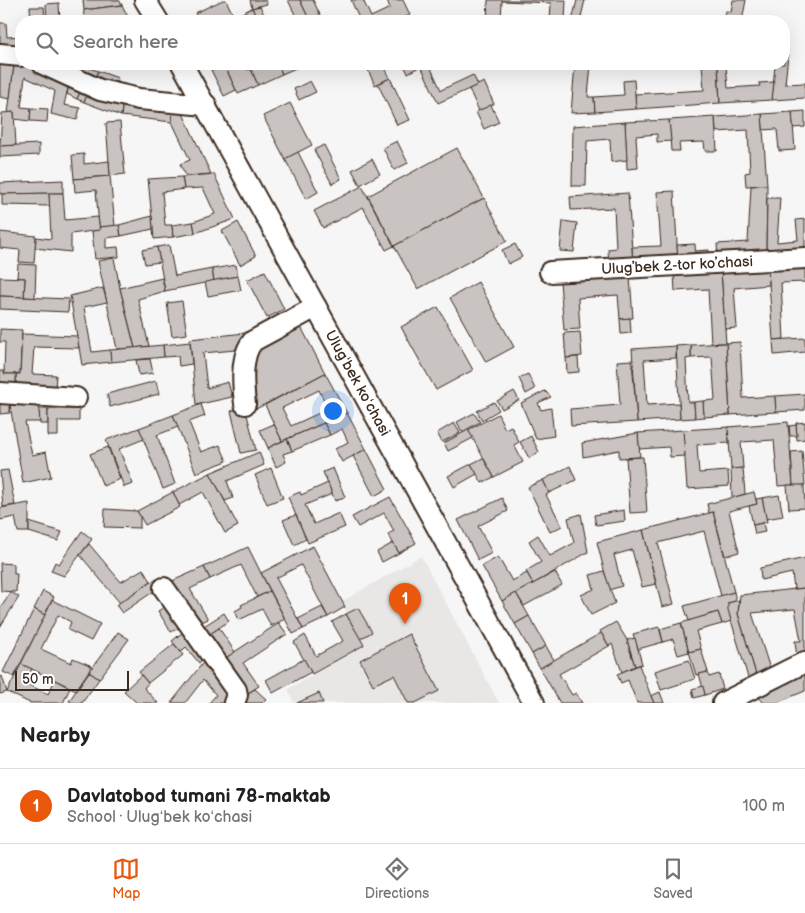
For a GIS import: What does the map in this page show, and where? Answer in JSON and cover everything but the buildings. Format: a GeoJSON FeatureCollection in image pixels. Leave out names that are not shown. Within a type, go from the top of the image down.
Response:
{"type":"FeatureCollection","features":[{"type":"Feature","properties":{"kind":"street"},"geometry":{"type":"LineString","coordinates":[[145,0],[154,15]]}},
{"type":"Feature","properties":{"kind":"street"},"geometry":{"type":"LineString","coordinates":[[0,54],[15,55]]}},
{"type":"Feature","properties":{"kind":"street"},"geometry":{"type":"LineString","coordinates":[[56,70],[100,90],[139,99],[206,105]]}},
{"type":"Feature","properties":{"kind":"street","name":"Ulugʻbek koʻchasi"},"geometry":{"type":"LineString","coordinates":[[186,70],[534,703]]}},
{"type":"Feature","properties":{"kind":"street","name":"Ulugʼbek 2-tor koʼchasi"},"geometry":{"type":"LineString","coordinates":[[550,272],[805,258]]}},
{"type":"Feature","properties":{"kind":"street"},"geometry":{"type":"LineString","coordinates":[[245,404],[245,361],[248,347],[253,341],[316,306]]}},
{"type":"Feature","properties":{"kind":"street"},"geometry":{"type":"LineString","coordinates":[[0,393],[76,398]]}},
{"type":"Feature","properties":{"kind":"street"},"geometry":{"type":"LineString","coordinates":[[164,588],[236,690],[237,695],[234,703]]}},
{"type":"Feature","properties":{"kind":"street"},"geometry":{"type":"LineString","coordinates":[[723,703],[805,662]]}},
{"type":"Feature","properties":{"kind":"shaded area"},"geometry":{"type":"Polygon","coordinates":[[[421,556],[499,703],[294,703],[288,689],[364,646],[341,602],[421,556]]]}},
{"type":"Feature","properties":{"kind":"place","name":"Davlatobod tumani 78-maktab"},"geometry":{"type":"Point","coordinates":[405,624]}}]}
